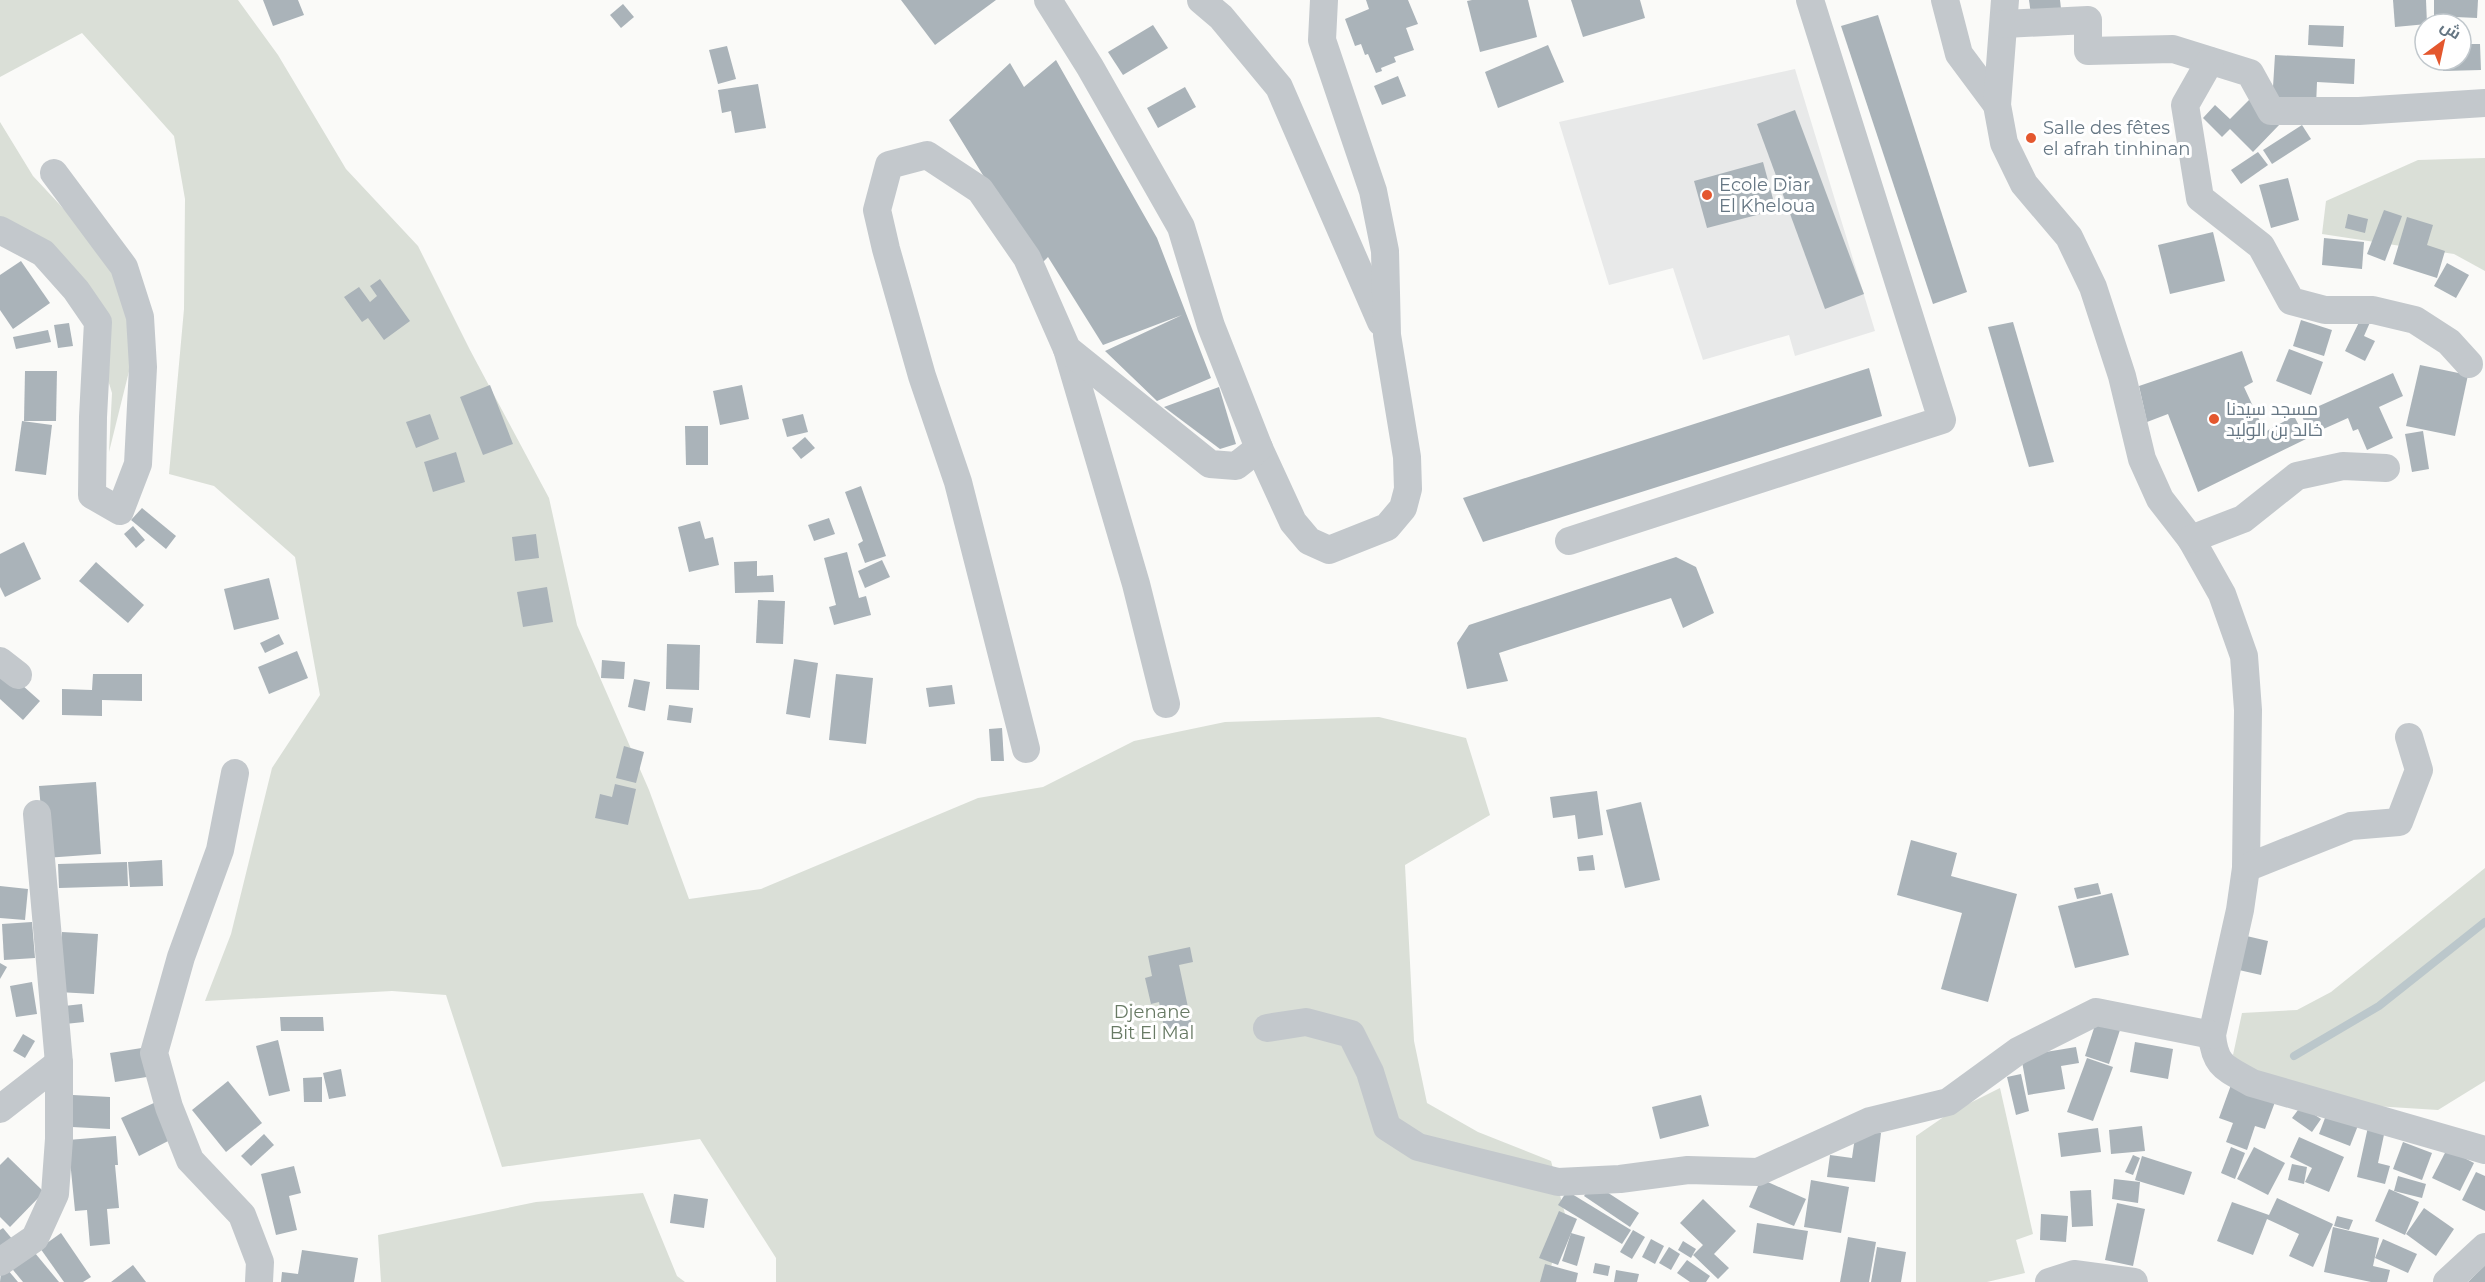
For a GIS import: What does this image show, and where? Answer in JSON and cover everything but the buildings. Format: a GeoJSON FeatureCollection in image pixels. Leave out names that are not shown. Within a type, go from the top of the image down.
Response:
{"type":"FeatureCollection","features":[{"type":"Feature","properties":{"kind":"street"},"geometry":{"type":"LineString","coordinates":[[1048,0],[1090,67],[1181,227],[1211,326],[1259,448],[1293,522],[1309,541],[1329,550],[1387,526],[1403,508],[1408,489],[1407,457],[1387,335],[1385,251],[1373,191],[1322,39],[1324,0]]}},
{"type":"Feature","properties":{"kind":"street"},"geometry":{"type":"LineString","coordinates":[[1201,0],[1221,17],[1279,87],[1387,335]]}},
{"type":"Feature","properties":{"kind":"street"},"geometry":{"type":"LineString","coordinates":[[1569,541],[1942,420],[1810,0]]}},
{"type":"Feature","properties":{"kind":"street"},"geometry":{"type":"LineString","coordinates":[[1945,0],[1959,54],[1997,105]]}},
{"type":"Feature","properties":{"kind":"street"},"geometry":{"type":"LineString","coordinates":[[2485,103],[2359,111],[2271,111],[2250,73],[2173,49],[2088,51],[2088,20],[2005,12],[1997,105],[2004,143],[2025,184],[2069,237],[2093,287],[2122,376],[2142,459],[2160,499],[2191,539],[2222,594],[2244,656],[2248,710],[2246,868],[2240,910],[2212,1035],[2214,1053],[2223,1066],[2252,1083],[2485,1149]]}},
{"type":"Feature","properties":{"kind":"street"},"geometry":{"type":"LineString","coordinates":[[2210,61],[2185,105],[2200,198],[2261,246],[2291,301],[2325,310],[2373,310],[2415,320],[2449,342],[2469,364]]}},
{"type":"Feature","properties":{"kind":"street"},"geometry":{"type":"LineString","coordinates":[[1026,749],[958,482],[922,376],[877,210],[889,165],[927,156],[980,190],[1026,258],[1067,349],[1136,584],[1166,704]]}},
{"type":"Feature","properties":{"kind":"street"},"geometry":{"type":"LineString","coordinates":[[0,230],[43,253],[76,290],[98,322],[92,495],[120,511],[138,464],[143,367],[140,317],[124,267],[54,173]]}},
{"type":"Feature","properties":{"kind":"street"},"geometry":{"type":"LineString","coordinates":[[1067,349],[1210,464],[1236,466],[1259,448]]}},
{"type":"Feature","properties":{"kind":"street"},"geometry":{"type":"LineString","coordinates":[[2191,539],[2243,519],[2297,476],[2343,466],[2386,468]]}},
{"type":"Feature","properties":{"kind":"street"},"geometry":{"type":"LineString","coordinates":[[2246,868],[2351,826],[2398,822],[2419,770],[2409,737]]}},
{"type":"Feature","properties":{"kind":"street"},"geometry":{"type":"LineString","coordinates":[[235,773],[220,850],[182,957],[154,1053],[168,1107],[190,1160],[242,1215],[260,1262],[259,1282]]}},
{"type":"Feature","properties":{"kind":"street"},"geometry":{"type":"LineString","coordinates":[[0,1262],[35,1238],[55,1194],[59,1139],[59,1062],[37,814]]}},
{"type":"Feature","properties":{"kind":"street"},"geometry":{"type":"LineString","coordinates":[[1267,1028],[1305,1022],[1351,1034],[1370,1072],[1387,1127],[1418,1147],[1558,1182],[1620,1179],[1688,1170],[1758,1172],[1870,1121],[1948,1102],[2018,1050],[2096,1012],[2212,1035]]}},
{"type":"Feature","properties":{"kind":"street"},"geometry":{"type":"LineString","coordinates":[[0,1109],[59,1062]]}},
{"type":"Feature","properties":{"kind":"street"},"geometry":{"type":"LineString","coordinates":[[2447,1282],[2485,1247]]}},
{"type":"Feature","properties":{"kind":"street"},"geometry":{"type":"LineString","coordinates":[[2049,1282],[2074,1274],[2134,1282]]}},
{"type":"Feature","properties":{"kind":"shaded area","name":"Ecole Diar El Kheloua"},"geometry":{"type":"Polygon","coordinates":[[[1795,69],[1875,331],[1795,356],[1789,335],[1703,360],[1673,268],[1609,285],[1559,122],[1795,69]]]}},
{"type":"Feature","properties":{"kind":"green space","name":"Djenane Bit El Mal"},"geometry":{"type":"Polygon","coordinates":[[[0,0],[238,0],[278,55],[346,169],[418,246],[470,350],[549,498],[577,625],[649,790],[689,899],[761,889],[978,798],[1043,787],[1134,741],[1225,722],[1379,717],[1466,738],[1490,815],[1405,865],[1414,1041],[1427,1103],[1478,1132],[1551,1161],[1565,1214],[1547,1282],[776,1282],[776,1258],[700,1139],[502,1167],[446,995],[392,991],[205,1001],[231,934],[272,768],[320,695],[295,557],[214,486],[169,474],[184,309],[185,199],[174,136],[82,33],[0,77],[0,0]]]}},
{"type":"Feature","properties":{"kind":"green space"},"geometry":{"type":"Polygon","coordinates":[[[0,122],[33,176],[116,265],[136,343],[109,452],[112,393],[95,338],[52,275],[0,242],[0,122]]]}},
{"type":"Feature","properties":{"kind":"green space"},"geometry":{"type":"Polygon","coordinates":[[[2485,158],[2485,271],[2454,254],[2322,234],[2326,201],[2418,160],[2485,158]]]}},
{"type":"Feature","properties":{"kind":"green space"},"geometry":{"type":"Polygon","coordinates":[[[2485,868],[2485,1081],[2438,1110],[2342,1104],[2258,1085],[2233,1055],[2242,1013],[2297,1010],[2331,992],[2485,868]]]}},
{"type":"Feature","properties":{"kind":"green space"},"geometry":{"type":"Polygon","coordinates":[[[2000,1088],[2033,1234],[2016,1240],[2025,1273],[1987,1282],[1916,1282],[1916,1136],[1948,1114],[2000,1088]]]}},
{"type":"Feature","properties":{"kind":"green space"},"geometry":{"type":"Polygon","coordinates":[[[643,1193],[677,1276],[685,1282],[381,1282],[378,1235],[536,1202],[643,1193]]]}},
{"type":"Feature","properties":{"kind":"waterway"},"geometry":{"type":"LineString","coordinates":[[2294,1056],[2379,1006],[2485,922]]}},
{"type":"Feature","properties":{"kind":"place","name":"Salle des fêtes el afrah tinhinan"},"geometry":{"type":"Point","coordinates":[2031,138]}},
{"type":"Feature","properties":{"kind":"place","name":"Ecole Diar El Kheloua"},"geometry":{"type":"Point","coordinates":[1707,195]}},
{"type":"Feature","properties":{"kind":"place","name":"مسجد سيدنا خالد بن الوليد"},"geometry":{"type":"Point","coordinates":[2214,419]}}]}
